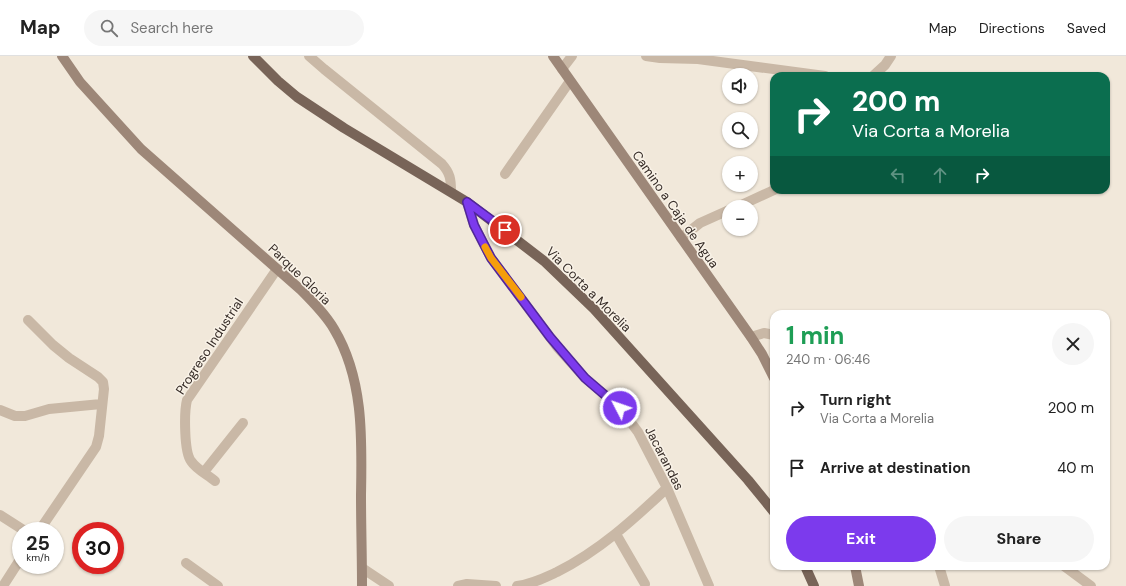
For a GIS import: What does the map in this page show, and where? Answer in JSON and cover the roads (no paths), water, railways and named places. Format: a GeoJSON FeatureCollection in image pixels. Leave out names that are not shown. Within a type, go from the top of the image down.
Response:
{"type":"FeatureCollection","features":[{"type":"Feature","properties":{"kind":"main road","name":"Via Corta a Morelia"},"geometry":{"type":"LineString","coordinates":[[253,56],[278,81],[321,114],[451,191],[544,261],[594,309],[748,480],[770,507]]}},
{"type":"Feature","properties":{"kind":"main road","name":"Camino a Caja de Agua"},"geometry":{"type":"LineString","coordinates":[[553,56],[751,336],[770,370]]}},
{"type":"Feature","properties":{"kind":"main road","name":"Parque Gloria"},"geometry":{"type":"LineString","coordinates":[[64,58],[96,100],[141,149],[318,307],[334,329],[347,355],[361,420],[362,586]]}},
{"type":"Feature","properties":{"kind":"main road"},"geometry":{"type":"LineString","coordinates":[[807,570],[814,586]]}},
{"type":"Feature","properties":{"kind":"main road"},"geometry":{"type":"LineString","coordinates":[[856,570],[859,586]]}},
{"type":"Feature","properties":{"kind":"street"},"geometry":{"type":"LineString","coordinates":[[309,56],[324,70],[442,164],[449,172],[451,191]]}},
{"type":"Feature","properties":{"kind":"street"},"geometry":{"type":"LineString","coordinates":[[562,69],[572,56]]}},
{"type":"Feature","properties":{"kind":"street"},"geometry":{"type":"LineString","coordinates":[[646,56],[698,59],[795,72]]}},
{"type":"Feature","properties":{"kind":"street"},"geometry":{"type":"LineString","coordinates":[[877,72],[891,56]]}},
{"type":"Feature","properties":{"kind":"street"},"geometry":{"type":"LineString","coordinates":[[506,174],[570,81]]}},
{"type":"Feature","properties":{"kind":"street"},"geometry":{"type":"LineString","coordinates":[[752,200],[770,192]]}},
{"type":"Feature","properties":{"kind":"street","name":"Jacarandas"},"geometry":{"type":"LineString","coordinates":[[467,202],[474,225],[491,258],[571,364],[629,419],[638,432],[667,488],[709,586]]}},
{"type":"Feature","properties":{"kind":"street"},"geometry":{"type":"LineString","coordinates":[[681,238],[700,223],[722,213]]}},
{"type":"Feature","properties":{"kind":"street","name":"Progreso Industrial"},"geometry":{"type":"LineString","coordinates":[[215,481],[193,464],[188,456],[185,410],[187,400],[277,269]]}},
{"type":"Feature","properties":{"kind":"street"},"geometry":{"type":"LineString","coordinates":[[28,320],[53,345],[69,358],[98,376],[103,382],[104,389],[101,404],[99,436],[96,447],[45,522]]}},
{"type":"Feature","properties":{"kind":"street"},"geometry":{"type":"LineString","coordinates":[[751,336],[764,333],[770,334]]}},
{"type":"Feature","properties":{"kind":"street"},"geometry":{"type":"LineString","coordinates":[[0,410],[15,416],[25,416],[49,409],[101,404]]}},
{"type":"Feature","properties":{"kind":"street"},"geometry":{"type":"LineString","coordinates":[[204,472],[243,423]]}},
{"type":"Feature","properties":{"kind":"street"},"geometry":{"type":"LineString","coordinates":[[517,586],[542,579],[580,560],[616,534],[667,488]]}},
{"type":"Feature","properties":{"kind":"street"},"geometry":{"type":"LineString","coordinates":[[0,515],[12,523]]}},
{"type":"Feature","properties":{"kind":"street"},"geometry":{"type":"LineString","coordinates":[[616,534],[645,584]]}},
{"type":"Feature","properties":{"kind":"street"},"geometry":{"type":"LineString","coordinates":[[186,563],[218,586]]}},
{"type":"Feature","properties":{"kind":"street"},"geometry":{"type":"LineString","coordinates":[[362,568],[389,586]]}},
{"type":"Feature","properties":{"kind":"street"},"geometry":{"type":"LineString","coordinates":[[940,570],[945,586]]}},
{"type":"Feature","properties":{"kind":"street"},"geometry":{"type":"LineString","coordinates":[[1069,570],[1091,586]]}},
{"type":"Feature","properties":{"kind":"street"},"geometry":{"type":"LineString","coordinates":[[3,586],[12,572]]}},
{"type":"Feature","properties":{"kind":"street"},"geometry":{"type":"LineString","coordinates":[[458,586],[467,584],[496,586]]}}]}
